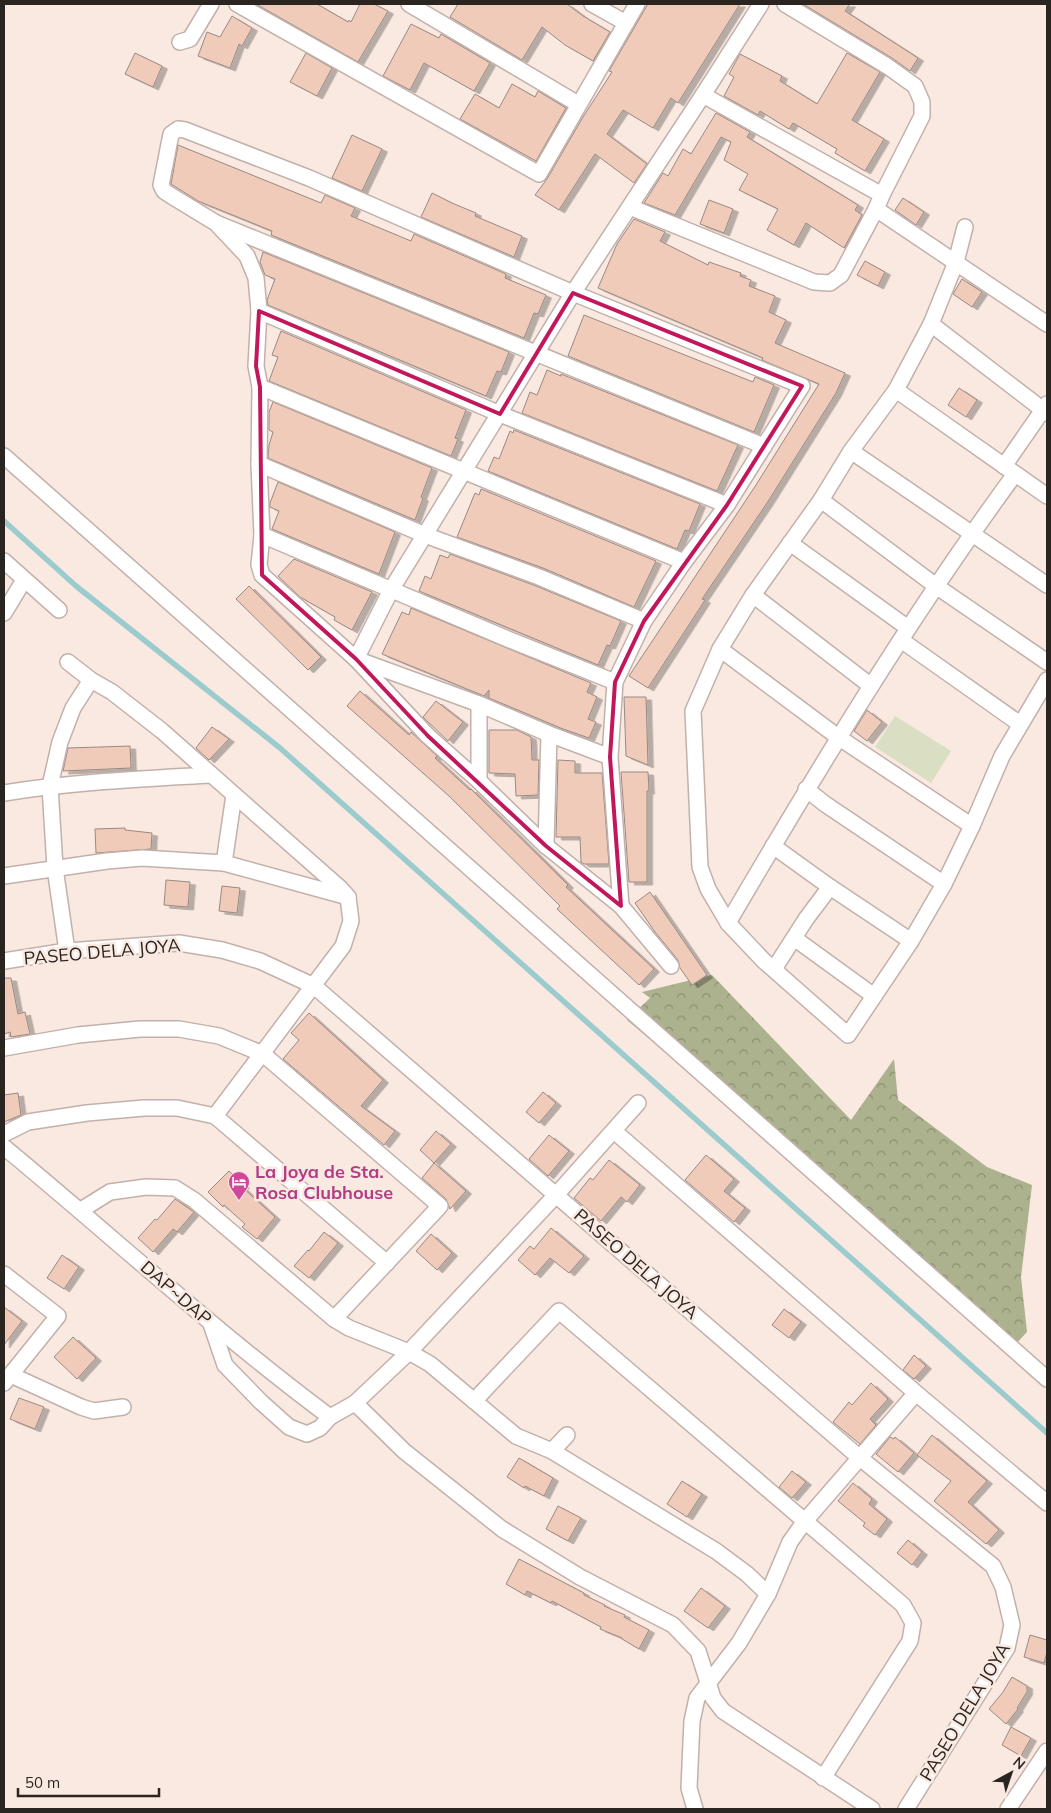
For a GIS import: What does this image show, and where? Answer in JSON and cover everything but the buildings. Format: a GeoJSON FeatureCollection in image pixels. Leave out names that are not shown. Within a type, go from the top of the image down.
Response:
{"type":"FeatureCollection","features":[{"type":"Feature","properties":{"kind":"street"},"geometry":{"type":"LineString","coordinates":[[180,42],[190,39],[211,4]]}},
{"type":"Feature","properties":{"kind":"street"},"geometry":{"type":"LineString","coordinates":[[237,4],[539,174],[637,4]]}},
{"type":"Feature","properties":{"kind":"street"},"geometry":{"type":"LineString","coordinates":[[409,4],[578,104]]}},
{"type":"Feature","properties":{"kind":"street"},"geometry":{"type":"LineString","coordinates":[[592,4],[626,22]]}},
{"type":"Feature","properties":{"kind":"street"},"geometry":{"type":"LineString","coordinates":[[356,659],[391,590],[573,293],[760,4]]}},
{"type":"Feature","properties":{"kind":"street"},"geometry":{"type":"LineString","coordinates":[[630,207],[814,282],[830,283],[841,275],[922,116],[922,102],[915,86],[887,66],[785,4]]}},
{"type":"Feature","properties":{"kind":"street"},"geometry":{"type":"LineString","coordinates":[[703,94],[882,194]]}},
{"type":"Feature","properties":{"kind":"street"},"geometry":{"type":"LineString","coordinates":[[621,906],[610,757],[615,682],[644,621],[684,562],[728,505],[802,386],[573,293],[309,178],[185,130],[178,129],[171,134],[161,185],[164,190],[216,223],[764,446]]}},
{"type":"Feature","properties":{"kind":"street"},"geometry":{"type":"LineString","coordinates":[[876,209],[1047,324]]}},
{"type":"Feature","properties":{"kind":"street"},"geometry":{"type":"LineString","coordinates":[[216,223],[246,256],[256,278],[259,311],[256,366],[260,387],[258,464],[262,534],[259,565],[262,575],[356,659],[428,736],[479,781],[546,846],[621,906],[671,966]]}},
{"type":"Feature","properties":{"kind":"street"},"geometry":{"type":"LineString","coordinates":[[965,227],[956,262],[931,324],[896,390],[851,451],[821,500],[753,595],[720,649],[693,711],[700,867],[708,889],[728,923],[774,969],[848,1035],[911,940],[944,884],[972,826],[1002,756],[1047,680]]}},
{"type":"Feature","properties":{"kind":"street"},"geometry":{"type":"LineString","coordinates":[[259,311],[500,414],[728,505]]}},
{"type":"Feature","properties":{"kind":"street"},"geometry":{"type":"LineString","coordinates":[[728,923],[838,737],[971,534],[1046,409],[931,324]]}},
{"type":"Feature","properties":{"kind":"street"},"geometry":{"type":"LineString","coordinates":[[260,387],[684,562]]}},
{"type":"Feature","properties":{"kind":"street"},"geometry":{"type":"LineString","coordinates":[[896,390],[1047,496]]}},
{"type":"Feature","properties":{"kind":"street"},"geometry":{"type":"LineString","coordinates":[[851,451],[1047,585]]}},
{"type":"Feature","properties":{"kind":"street"},"geometry":{"type":"LineString","coordinates":[[4,456],[1047,1379]]}},
{"type":"Feature","properties":{"kind":"street"},"geometry":{"type":"LineString","coordinates":[[258,464],[425,535],[539,577],[644,621]]}},
{"type":"Feature","properties":{"kind":"street"},"geometry":{"type":"LineString","coordinates":[[821,500],[936,586],[1047,662]]}},
{"type":"Feature","properties":{"kind":"street"},"geometry":{"type":"LineString","coordinates":[[262,534],[510,640],[615,682]]}},
{"type":"Feature","properties":{"kind":"street"},"geometry":{"type":"LineString","coordinates":[[790,543],[1020,724]]}},
{"type":"Feature","properties":{"kind":"street"},"geometry":{"type":"LineString","coordinates":[[4,561],[59,610]]}},
{"type":"Feature","properties":{"kind":"street"},"geometry":{"type":"LineString","coordinates":[[4,613],[24,580]]}},
{"type":"Feature","properties":{"kind":"street"},"geometry":{"type":"LineString","coordinates":[[753,595],[871,686]]}},
{"type":"Feature","properties":{"kind":"street"},"geometry":{"type":"LineString","coordinates":[[720,649],[838,737],[972,826]]}},
{"type":"Feature","properties":{"kind":"street"},"geometry":{"type":"LineString","coordinates":[[356,659],[479,704],[549,734],[610,757]]}},
{"type":"Feature","properties":{"kind":"street"},"geometry":{"type":"LineString","coordinates":[[68,662],[91,680],[119,697],[162,731],[210,776],[348,897],[352,921],[344,946],[215,1116]]}},
{"type":"Feature","properties":{"kind":"street"},"geometry":{"type":"LineString","coordinates":[[67,951],[54,868],[50,786],[66,725],[73,708],[91,680]]}},
{"type":"Feature","properties":{"kind":"street"},"geometry":{"type":"LineString","coordinates":[[479,704],[479,781]]}},
{"type":"Feature","properties":{"kind":"street"},"geometry":{"type":"LineString","coordinates":[[546,846],[549,734]]}},
{"type":"Feature","properties":{"kind":"street"},"geometry":{"type":"LineString","coordinates":[[4,793],[50,786],[136,779],[210,776]]}},
{"type":"Feature","properties":{"kind":"street"},"geometry":{"type":"LineString","coordinates":[[806,789],[825,804],[944,884]]}},
{"type":"Feature","properties":{"kind":"street"},"geometry":{"type":"LineString","coordinates":[[224,864],[234,796]]}},
{"type":"Feature","properties":{"kind":"street"},"geometry":{"type":"LineString","coordinates":[[773,846],[830,887],[911,940]]}},
{"type":"Feature","properties":{"kind":"street"},"geometry":{"type":"LineString","coordinates":[[4,876],[142,858],[224,864],[348,897]]}},
{"type":"Feature","properties":{"kind":"street"},"geometry":{"type":"LineString","coordinates":[[774,969],[830,887]]}},
{"type":"Feature","properties":{"kind":"street"},"geometry":{"type":"LineString","coordinates":[[794,938],[874,996]]}},
{"type":"Feature","properties":{"kind":"street","name":"PASEO DELA JOYA"},"geometry":{"type":"LineString","coordinates":[[4,961],[67,951],[179,943],[222,950],[260,961],[314,986],[860,1458],[993,1566],[1004,1587],[1012,1625],[1007,1648],[906,1809]]}},
{"type":"Feature","properties":{"kind":"street"},"geometry":{"type":"LineString","coordinates":[[4,1048],[78,1035],[140,1029],[179,1029],[219,1036],[263,1054],[440,1206],[334,1319]]}},
{"type":"Feature","properties":{"kind":"street"},"geometry":{"type":"LineString","coordinates":[[211,1324],[225,1365],[261,1402],[289,1427],[307,1434],[320,1428],[330,1417],[355,1403],[409,1352],[614,1132],[638,1103]]}},
{"type":"Feature","properties":{"kind":"street"},"geometry":{"type":"LineString","coordinates":[[4,1134],[28,1122],[87,1113],[177,1108],[215,1116],[387,1263]]}},
{"type":"Feature","properties":{"kind":"street"},"geometry":{"type":"LineString","coordinates":[[614,1132],[916,1393],[1047,1503]]}},
{"type":"Feature","properties":{"kind":"street","name":"DAP~DAP"},"geometry":{"type":"LineString","coordinates":[[4,1147],[81,1210],[211,1324],[330,1417]]}},
{"type":"Feature","properties":{"kind":"street"},"geometry":{"type":"LineString","coordinates":[[81,1210],[110,1192],[146,1187],[175,1188],[194,1200],[334,1319],[349,1328],[409,1352],[430,1364],[516,1436],[552,1451],[716,1551],[747,1574],[768,1594]]}},
{"type":"Feature","properties":{"kind":"street"},"geometry":{"type":"LineString","coordinates":[[4,1274],[58,1316],[7,1379],[94,1411],[123,1408]]}},
{"type":"Feature","properties":{"kind":"street"},"geometry":{"type":"LineString","coordinates":[[474,1401],[559,1311],[903,1605],[913,1623],[910,1642],[823,1778]]}},
{"type":"Feature","properties":{"kind":"street"},"geometry":{"type":"LineString","coordinates":[[695,1809],[689,1788],[692,1721],[697,1698],[708,1681],[739,1643],[768,1594],[790,1542],[805,1521],[916,1393]]}},
{"type":"Feature","properties":{"kind":"street"},"geometry":{"type":"LineString","coordinates":[[355,1403],[404,1451],[502,1528],[580,1578],[673,1625],[698,1651],[713,1698],[723,1711],[872,1809]]}},
{"type":"Feature","properties":{"kind":"street"},"geometry":{"type":"LineString","coordinates":[[552,1451],[566,1435]]}},
{"type":"Feature","properties":{"kind":"street"},"geometry":{"type":"LineString","coordinates":[[1008,1809],[1047,1751]]}},
{"type":"Feature","properties":{"kind":"highlighted area"},"geometry":{"type":"Polygon","coordinates":[[[573,293],[802,386],[727,505],[644,621],[615,682],[610,757],[621,906],[546,846],[428,736],[356,659],[262,575],[260,387],[256,366],[259,311],[500,414],[573,293]]]}},
{"type":"Feature","properties":{"kind":"green space"},"geometry":{"type":"Polygon","coordinates":[[[895,716],[951,751],[931,783],[875,747],[895,716]]]}},
{"type":"Feature","properties":{"kind":"green space"},"geometry":{"type":"Polygon","coordinates":[[[712,975],[851,1120],[894,1059],[898,1100],[987,1167],[1032,1185],[1021,1277],[1027,1332],[1014,1346],[627,1020],[650,998],[642,992],[712,975]]]}},
{"type":"Feature","properties":{"kind":"waterway"},"geometry":{"type":"LineString","coordinates":[[4,521],[76,586],[280,748],[1047,1433]]}},
{"type":"Feature","properties":{"kind":"place","name":"La Joya de Sta. Rosa Clubhouse"},"geometry":{"type":"Point","coordinates":[239,1201]}}]}
